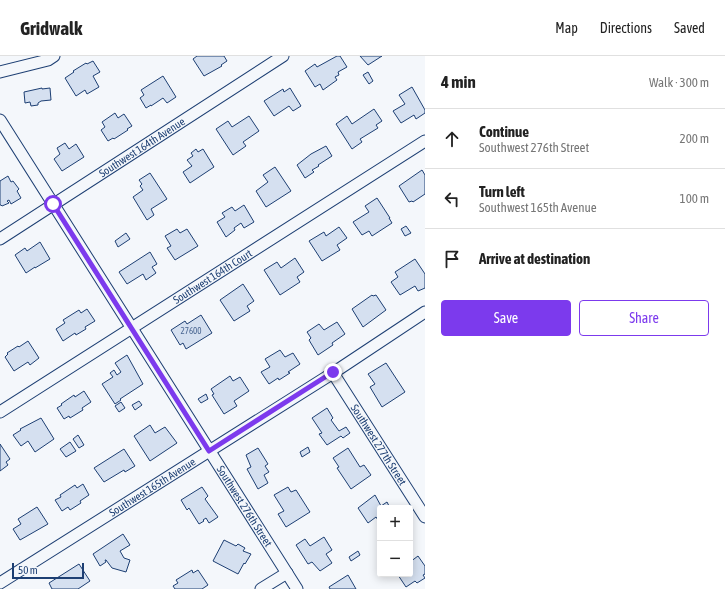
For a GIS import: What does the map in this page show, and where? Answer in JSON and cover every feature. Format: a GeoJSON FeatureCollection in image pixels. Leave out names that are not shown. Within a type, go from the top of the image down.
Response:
{"type":"FeatureCollection","features":[{"type":"Feature","properties":{"kind":"street"},"geometry":{"type":"LineString","coordinates":[[0,72],[48,60],[54,56]]}},
{"type":"Feature","properties":{"kind":"street","name":"Southwest 164th Avenue"},"geometry":{"type":"LineString","coordinates":[[0,239],[283,56]]}},
{"type":"Feature","properties":{"kind":"street","name":"Southwest 276th Street"},"geometry":{"type":"LineString","coordinates":[[0,120],[297,589]]}},
{"type":"Feature","properties":{"kind":"street","name":"Southwest 164th Court"},"geometry":{"type":"LineString","coordinates":[[0,412],[425,141]]}},
{"type":"Feature","properties":{"kind":"street","name":"Southwest 165th Avenue"},"geometry":{"type":"LineString","coordinates":[[0,583],[425,312]]}},
{"type":"Feature","properties":{"kind":"street","name":"Southwest 277th Street"},"geometry":{"type":"LineString","coordinates":[[333,372],[425,517]]}},
{"type":"Feature","properties":{"kind":"street"},"geometry":{"type":"LineString","coordinates":[[261,589],[287,573]]}},
{"type":"Feature","properties":{"kind":"building"},"geometry":{"type":"Polygon","coordinates":[[[197,56],[224,56],[227,61],[221,65],[222,66],[204,76],[193,59],[197,56]]]}},
{"type":"Feature","properties":{"kind":"building"},"geometry":{"type":"Polygon","coordinates":[[[337,56],[340,56],[347,67],[338,72],[339,75],[335,77],[337,80],[323,90],[320,84],[315,87],[305,71],[315,64],[317,67],[337,56]]]}},
{"type":"Feature","properties":{"kind":"building"},"geometry":{"type":"Polygon","coordinates":[[[360,56],[382,56],[368,65],[360,56]]]}},
{"type":"Feature","properties":{"kind":"building"},"geometry":{"type":"Polygon","coordinates":[[[93,61],[100,72],[93,76],[99,87],[87,94],[85,90],[76,96],[65,78],[86,63],[87,64],[93,61]]]}},
{"type":"Feature","properties":{"kind":"building"},"geometry":{"type":"Polygon","coordinates":[[[368,72],[373,81],[369,84],[363,75],[368,72]]]}},
{"type":"Feature","properties":{"kind":"building"},"geometry":{"type":"Polygon","coordinates":[[[163,76],[176,97],[167,103],[163,98],[146,108],[140,98],[144,95],[141,90],[163,76]]]}},
{"type":"Feature","properties":{"kind":"building"},"geometry":{"type":"Polygon","coordinates":[[[412,87],[425,110],[425,113],[416,119],[414,115],[401,123],[393,111],[405,104],[399,95],[412,87]]]}},
{"type":"Feature","properties":{"kind":"building"},"geometry":{"type":"Polygon","coordinates":[[[42,88],[50,88],[51,100],[41,101],[38,105],[31,106],[30,102],[25,103],[24,92],[42,88]]]}},
{"type":"Feature","properties":{"kind":"building"},"geometry":{"type":"Polygon","coordinates":[[[290,88],[301,106],[293,111],[289,106],[274,116],[264,101],[283,89],[284,92],[290,88]]]}},
{"type":"Feature","properties":{"kind":"building"},"geometry":{"type":"Polygon","coordinates":[[[374,109],[382,121],[376,125],[378,128],[360,139],[362,142],[352,149],[336,124],[347,116],[352,124],[374,109]]]}},
{"type":"Feature","properties":{"kind":"building"},"geometry":{"type":"Polygon","coordinates":[[[115,113],[118,118],[124,114],[132,126],[114,139],[113,138],[108,141],[101,130],[105,127],[102,122],[115,113]]]}},
{"type":"Feature","properties":{"kind":"building"},"geometry":{"type":"Polygon","coordinates":[[[249,116],[259,131],[243,142],[246,146],[233,155],[216,129],[228,121],[232,127],[249,116]]]}},
{"type":"Feature","properties":{"kind":"building"},"geometry":{"type":"Polygon","coordinates":[[[65,143],[69,149],[76,144],[84,157],[62,171],[54,159],[60,154],[57,148],[65,143]]]}},
{"type":"Feature","properties":{"kind":"building"},"geometry":{"type":"Polygon","coordinates":[[[326,146],[332,156],[318,165],[319,166],[312,170],[314,172],[305,178],[297,165],[311,154],[326,146]]]}},
{"type":"Feature","properties":{"kind":"building"},"geometry":{"type":"Polygon","coordinates":[[[196,149],[198,152],[203,149],[214,167],[190,183],[183,172],[192,166],[187,160],[193,156],[191,153],[196,149]]]}},
{"type":"Feature","properties":{"kind":"building"},"geometry":{"type":"Polygon","coordinates":[[[275,167],[291,191],[266,207],[256,191],[268,182],[263,175],[275,167]]]}},
{"type":"Feature","properties":{"kind":"building"},"geometry":{"type":"Polygon","coordinates":[[[422,170],[425,175],[425,194],[413,202],[409,202],[399,186],[422,170]]]}},
{"type":"Feature","properties":{"kind":"building"},"geometry":{"type":"Polygon","coordinates":[[[150,173],[167,199],[151,209],[154,215],[147,220],[133,197],[143,190],[140,186],[142,184],[139,180],[150,173]]]}},
{"type":"Feature","properties":{"kind":"building"},"geometry":{"type":"Polygon","coordinates":[[[8,176],[11,182],[13,181],[19,189],[17,191],[21,198],[11,204],[9,200],[7,201],[9,203],[2,206],[0,205],[0,181],[8,176]]]}},
{"type":"Feature","properties":{"kind":"building"},"geometry":{"type":"Polygon","coordinates":[[[377,198],[392,223],[372,236],[369,231],[362,235],[353,222],[369,212],[365,206],[377,198]]]}},
{"type":"Feature","properties":{"kind":"building"},"geometry":{"type":"Polygon","coordinates":[[[244,205],[254,222],[244,228],[241,223],[226,237],[217,222],[225,217],[222,213],[232,207],[235,211],[244,205]]]}},
{"type":"Feature","properties":{"kind":"building"},"geometry":{"type":"Polygon","coordinates":[[[406,226],[411,233],[405,236],[401,229],[406,226]]]}},
{"type":"Feature","properties":{"kind":"building"},"geometry":{"type":"Polygon","coordinates":[[[339,227],[347,238],[337,245],[340,250],[322,261],[309,241],[324,232],[326,236],[339,227]]]}},
{"type":"Feature","properties":{"kind":"building"},"geometry":{"type":"Polygon","coordinates":[[[177,229],[180,233],[187,229],[198,246],[175,260],[167,248],[171,246],[165,236],[177,229]]]}},
{"type":"Feature","properties":{"kind":"building"},"geometry":{"type":"Polygon","coordinates":[[[126,233],[130,239],[118,247],[115,241],[126,233]]]}},
{"type":"Feature","properties":{"kind":"building"},"geometry":{"type":"Polygon","coordinates":[[[40,242],[50,259],[26,273],[15,255],[25,248],[27,251],[40,242]]]}},
{"type":"Feature","properties":{"kind":"building"},"geometry":{"type":"Polygon","coordinates":[[[150,252],[157,264],[152,267],[156,273],[146,280],[143,274],[127,284],[119,272],[150,252]]]}},
{"type":"Feature","properties":{"kind":"building"},"geometry":{"type":"Polygon","coordinates":[[[295,258],[304,272],[297,277],[300,282],[280,295],[264,270],[277,262],[281,268],[295,258]]]}},
{"type":"Feature","properties":{"kind":"building"},"geometry":{"type":"Polygon","coordinates":[[[415,259],[425,274],[425,288],[418,291],[415,286],[400,295],[391,282],[398,277],[395,272],[415,259]]]}},
{"type":"Feature","properties":{"kind":"building"},"geometry":{"type":"Polygon","coordinates":[[[243,284],[254,301],[247,306],[250,311],[234,321],[220,300],[243,284]]]}},
{"type":"Feature","properties":{"kind":"building"},"geometry":{"type":"Polygon","coordinates":[[[372,295],[376,295],[386,310],[363,327],[352,309],[372,295]]]}},
{"type":"Feature","properties":{"kind":"building"},"geometry":{"type":"Polygon","coordinates":[[[87,309],[95,321],[85,327],[86,329],[76,335],[75,333],[63,341],[56,329],[65,323],[63,320],[79,310],[81,313],[87,309]]]}},
{"type":"Feature","properties":{"kind":"building"},"geometry":{"type":"Polygon","coordinates":[[[201,315],[212,333],[186,349],[183,343],[180,345],[171,330],[185,321],[187,324],[201,315]]]}},
{"type":"Feature","properties":{"kind":"building"},"geometry":{"type":"Polygon","coordinates":[[[337,322],[345,334],[332,343],[333,345],[318,355],[309,340],[311,338],[307,332],[319,324],[324,330],[337,322]]]}},
{"type":"Feature","properties":{"kind":"building"},"geometry":{"type":"Polygon","coordinates":[[[28,341],[39,358],[30,365],[28,362],[14,371],[5,357],[8,354],[7,353],[28,341]]]}},
{"type":"Feature","properties":{"kind":"building"},"geometry":{"type":"Polygon","coordinates":[[[280,350],[285,357],[293,353],[300,364],[288,372],[290,373],[269,384],[261,372],[270,367],[265,359],[280,350]]]}},
{"type":"Feature","properties":{"kind":"building"},"geometry":{"type":"Polygon","coordinates":[[[127,355],[143,384],[115,404],[102,384],[113,377],[110,373],[114,370],[117,375],[121,372],[115,363],[127,355]]]}},
{"type":"Feature","properties":{"kind":"building"},"geometry":{"type":"Polygon","coordinates":[[[386,363],[405,392],[382,407],[370,387],[375,384],[368,374],[386,363]]]}},
{"type":"Feature","properties":{"kind":"building"},"geometry":{"type":"Polygon","coordinates":[[[230,376],[233,381],[240,377],[249,391],[234,401],[237,406],[224,414],[212,395],[214,394],[211,389],[230,376]]]}},
{"type":"Feature","properties":{"kind":"building"},"geometry":{"type":"Polygon","coordinates":[[[84,391],[91,402],[82,408],[83,410],[70,418],[69,416],[64,419],[57,408],[74,395],[75,397],[84,391]]]}},
{"type":"Feature","properties":{"kind":"building"},"geometry":{"type":"Polygon","coordinates":[[[206,394],[208,399],[201,403],[198,399],[206,394]]]}},
{"type":"Feature","properties":{"kind":"building"},"geometry":{"type":"Polygon","coordinates":[[[139,401],[142,405],[135,410],[132,405],[139,401]]]}},
{"type":"Feature","properties":{"kind":"building"},"geometry":{"type":"Polygon","coordinates":[[[121,402],[125,408],[119,412],[115,406],[121,402]]]}},
{"type":"Feature","properties":{"kind":"building"},"geometry":{"type":"Polygon","coordinates":[[[327,408],[333,418],[331,420],[339,431],[346,427],[350,433],[343,438],[341,436],[327,445],[319,434],[322,433],[312,418],[327,408]]]}},
{"type":"Feature","properties":{"kind":"building"},"geometry":{"type":"Polygon","coordinates":[[[41,418],[54,439],[35,452],[28,441],[21,446],[13,435],[21,430],[20,429],[41,418]]]}},
{"type":"Feature","properties":{"kind":"building"},"geometry":{"type":"Polygon","coordinates":[[[150,425],[155,433],[165,427],[177,443],[150,461],[134,436],[150,425]]]}},
{"type":"Feature","properties":{"kind":"building"},"geometry":{"type":"Polygon","coordinates":[[[78,435],[84,445],[79,448],[73,439],[78,435]]]}},
{"type":"Feature","properties":{"kind":"building"},"geometry":{"type":"Polygon","coordinates":[[[70,442],[76,451],[66,457],[60,449],[70,442]]]}},
{"type":"Feature","properties":{"kind":"building"},"geometry":{"type":"Polygon","coordinates":[[[0,444],[10,459],[6,462],[8,465],[0,471],[0,444]]]}},
{"type":"Feature","properties":{"kind":"building"},"geometry":{"type":"Polygon","coordinates":[[[308,447],[310,452],[302,457],[300,452],[308,447]]]}},
{"type":"Feature","properties":{"kind":"building"},"geometry":{"type":"Polygon","coordinates":[[[258,448],[268,464],[265,466],[269,472],[264,475],[268,483],[258,489],[247,469],[251,467],[246,455],[258,448]]]}},
{"type":"Feature","properties":{"kind":"building"},"geometry":{"type":"Polygon","coordinates":[[[348,448],[360,467],[364,465],[371,475],[351,489],[337,468],[339,467],[333,458],[348,448]]]}},
{"type":"Feature","properties":{"kind":"building"},"geometry":{"type":"Polygon","coordinates":[[[124,449],[135,466],[125,472],[124,470],[104,482],[94,468],[124,449]]]}},
{"type":"Feature","properties":{"kind":"building"},"geometry":{"type":"Polygon","coordinates":[[[83,484],[89,495],[80,501],[81,503],[70,510],[68,507],[62,511],[55,500],[75,485],[77,488],[83,484]]]}},
{"type":"Feature","properties":{"kind":"building"},"geometry":{"type":"Polygon","coordinates":[[[202,487],[208,496],[205,499],[218,517],[209,523],[206,518],[199,524],[189,508],[187,510],[181,500],[202,487]]]}},
{"type":"Feature","properties":{"kind":"building"},"geometry":{"type":"Polygon","coordinates":[[[288,487],[291,492],[296,490],[310,512],[286,527],[278,514],[284,511],[274,495],[288,487]]]}},
{"type":"Feature","properties":{"kind":"building"},"geometry":{"type":"Polygon","coordinates":[[[375,495],[380,505],[377,505],[377,518],[376,517],[368,523],[358,508],[375,495]]]}},
{"type":"Feature","properties":{"kind":"building"},"geometry":{"type":"Polygon","coordinates":[[[37,507],[48,524],[20,540],[13,529],[21,524],[18,519],[37,507]]]}},
{"type":"Feature","properties":{"kind":"building"},"geometry":{"type":"Polygon","coordinates":[[[123,534],[130,545],[120,551],[124,558],[130,560],[126,572],[112,568],[106,560],[106,562],[100,566],[93,554],[123,534]]]}},
{"type":"Feature","properties":{"kind":"building"},"geometry":{"type":"Polygon","coordinates":[[[324,537],[332,550],[326,554],[332,563],[320,571],[312,562],[308,564],[296,545],[305,539],[310,546],[324,537]]]}},
{"type":"Feature","properties":{"kind":"building"},"geometry":{"type":"Polygon","coordinates":[[[224,540],[236,546],[238,544],[245,548],[243,551],[251,554],[238,574],[213,561],[224,540]]]}},
{"type":"Feature","properties":{"kind":"building"},"geometry":{"type":"Polygon","coordinates":[[[358,551],[360,555],[351,561],[349,557],[358,551]]]}},
{"type":"Feature","properties":{"kind":"building"},"geometry":{"type":"Polygon","coordinates":[[[418,556],[425,566],[425,574],[423,575],[425,578],[417,583],[415,581],[406,587],[399,577],[413,577],[413,560],[418,556]]]}},
{"type":"Feature","properties":{"kind":"building"},"geometry":{"type":"Polygon","coordinates":[[[79,564],[90,581],[78,589],[52,589],[49,583],[79,564]]]}},
{"type":"Feature","properties":{"kind":"building"},"geometry":{"type":"Polygon","coordinates":[[[192,570],[193,573],[198,570],[208,585],[202,589],[175,589],[173,586],[178,583],[176,580],[192,570]]]}},
{"type":"Feature","properties":{"kind":"building"},"geometry":{"type":"Polygon","coordinates":[[[348,575],[356,589],[330,589],[329,587],[348,575]]]}},
{"type":"Feature","properties":{"kind":"route"},"geometry":{"type":"LineString","coordinates":[[53,204],[209,451],[333,372]]}}]}
